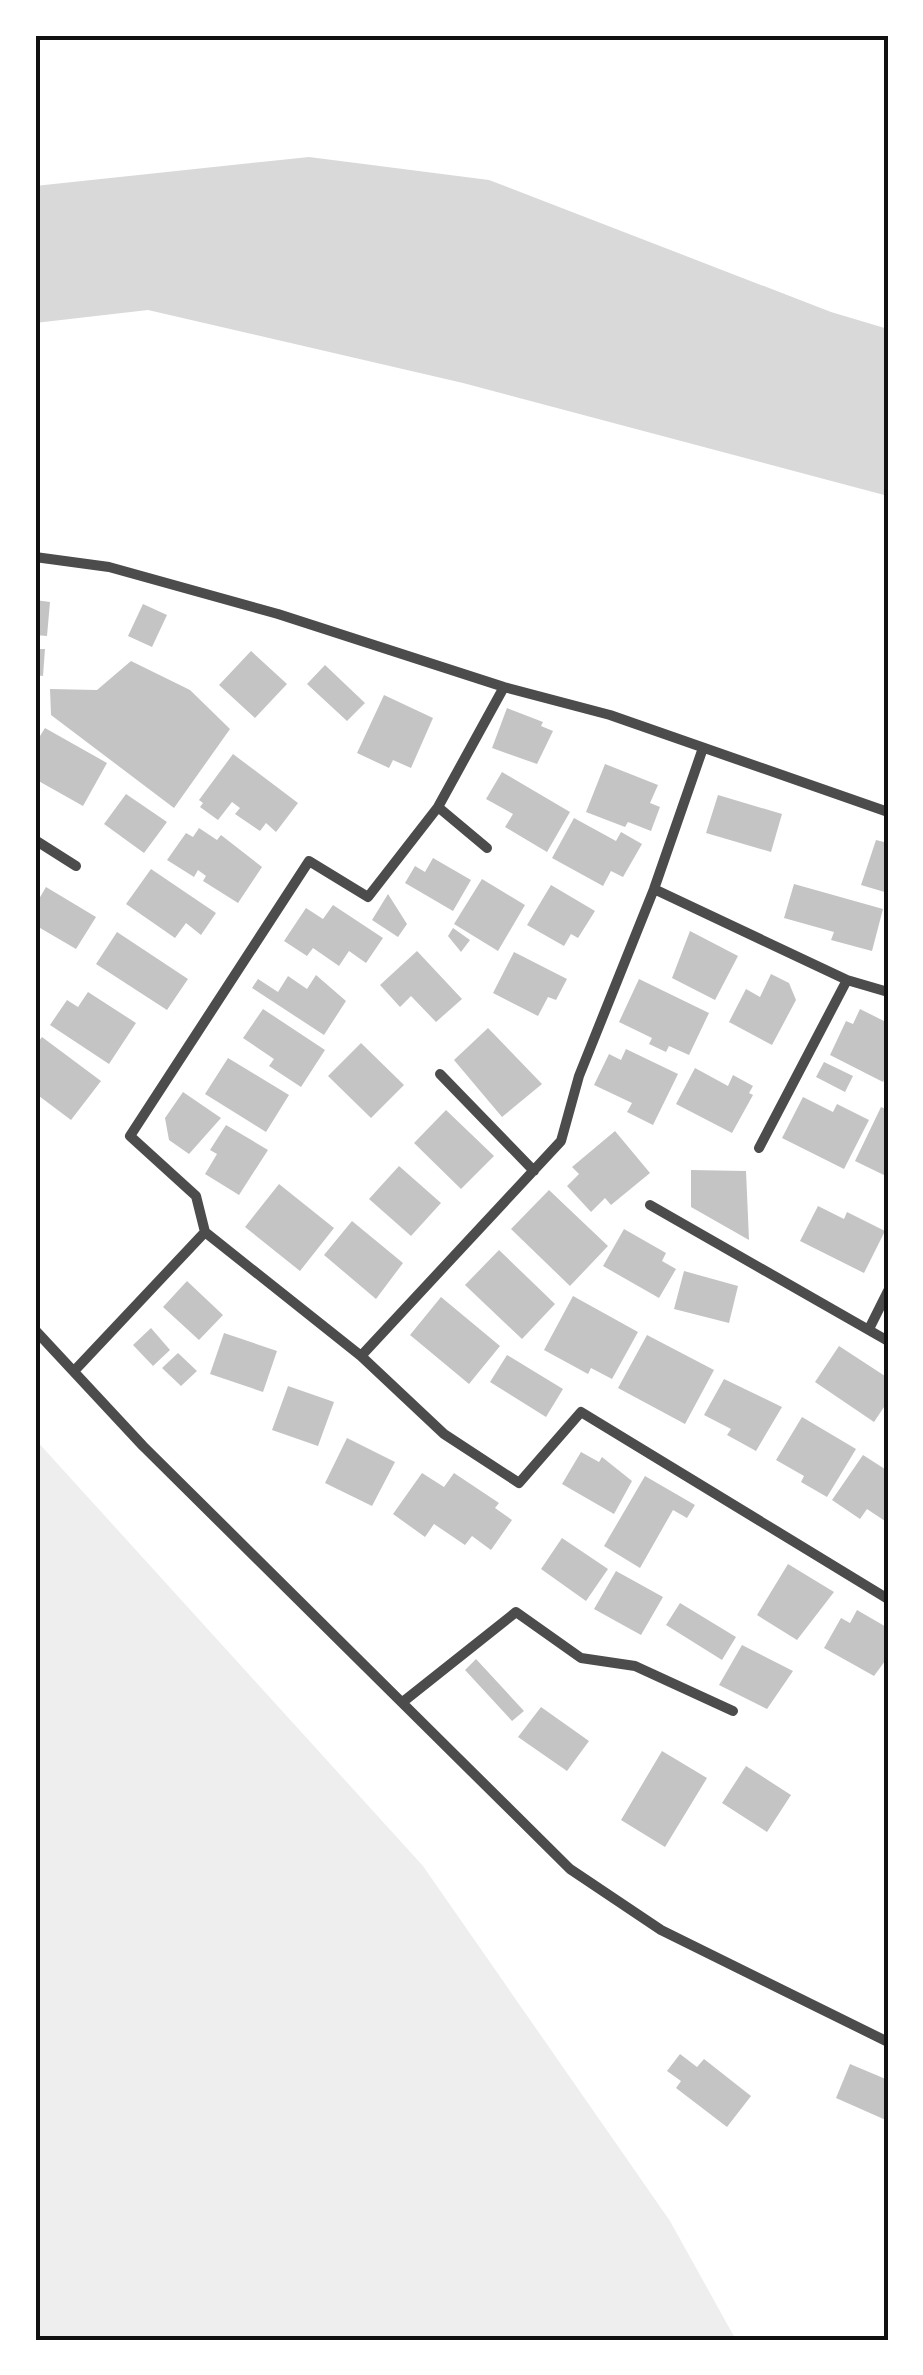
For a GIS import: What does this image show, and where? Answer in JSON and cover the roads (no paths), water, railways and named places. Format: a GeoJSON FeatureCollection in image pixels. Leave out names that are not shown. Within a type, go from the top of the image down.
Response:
{"type":"FeatureCollection","features":[{"type":"Feature","properties":{"kind":"street"},"geometry":{"type":"LineString","coordinates":[[35,557],[109,567],[278,614],[504,687],[610,715],[888,812]]}},
{"type":"Feature","properties":{"kind":"street"},"geometry":{"type":"LineString","coordinates":[[504,687],[438,807],[368,897],[310,861],[130,1136],[196,1196],[205,1232],[361,1356],[444,1434],[519,1483],[580,1412],[888,1600]]}},
{"type":"Feature","properties":{"kind":"street"},"geometry":{"type":"LineString","coordinates":[[361,1356],[562,1141],[579,1076],[654,889],[704,748]]}},
{"type":"Feature","properties":{"kind":"street"},"geometry":{"type":"LineString","coordinates":[[438,807],[487,848]]}},
{"type":"Feature","properties":{"kind":"street"},"geometry":{"type":"LineString","coordinates":[[35,840],[76,866]]}},
{"type":"Feature","properties":{"kind":"street"},"geometry":{"type":"LineString","coordinates":[[654,889],[848,980],[888,992]]}},
{"type":"Feature","properties":{"kind":"street"},"geometry":{"type":"LineString","coordinates":[[758,1148],[848,980]]}},
{"type":"Feature","properties":{"kind":"street"},"geometry":{"type":"LineString","coordinates":[[440,1074],[534,1171]]}},
{"type":"Feature","properties":{"kind":"street"},"geometry":{"type":"LineString","coordinates":[[650,1205],[888,1341]]}},
{"type":"Feature","properties":{"kind":"street"},"geometry":{"type":"LineString","coordinates":[[76,1370],[205,1232]]}},
{"type":"Feature","properties":{"kind":"street"},"geometry":{"type":"LineString","coordinates":[[869,1329],[888,1291]]}},
{"type":"Feature","properties":{"kind":"street"},"geometry":{"type":"LineString","coordinates":[[35,1330],[143,1446],[570,1869],[662,1930],[888,2042]]}},
{"type":"Feature","properties":{"kind":"street"},"geometry":{"type":"LineString","coordinates":[[404,1701],[516,1612],[581,1658],[635,1666],[733,1710]]}}]}
